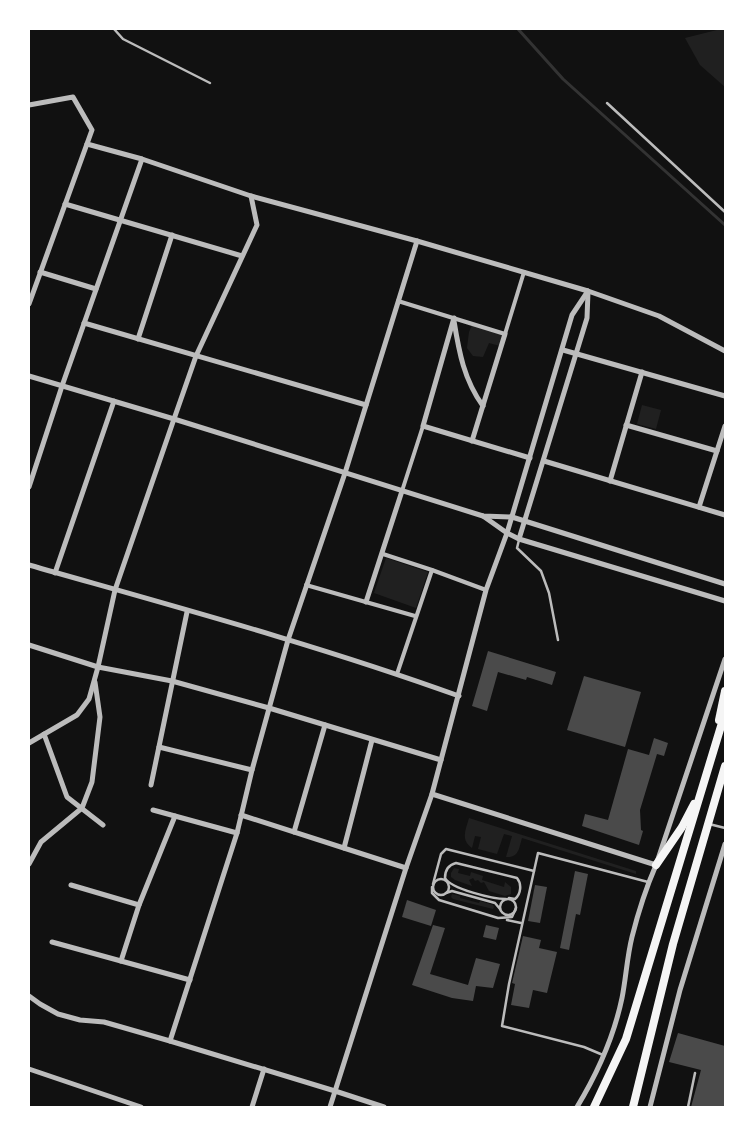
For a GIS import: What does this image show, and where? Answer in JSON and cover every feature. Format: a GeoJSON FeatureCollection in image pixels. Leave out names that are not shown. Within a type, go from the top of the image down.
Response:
{"type":"FeatureCollection","features":[{"type":"Feature","properties":{"kind":"main road"},"geometry":{"type":"LineString","coordinates":[[712,756],[725,691]]}},
{"type":"Feature","properties":{"kind":"main road"},"geometry":{"type":"LineString","coordinates":[[594,1107],[626,1039],[725,713]]}},
{"type":"Feature","properties":{"kind":"main road"},"geometry":{"type":"LineString","coordinates":[[633,1107],[675,936],[725,766]]}},
{"type":"Feature","properties":{"kind":"main road"},"geometry":{"type":"LineString","coordinates":[[656,865],[682,827],[703,785]]}},
{"type":"Feature","properties":{"kind":"main road"},"geometry":{"type":"LineString","coordinates":[[715,802],[725,788]]}},
{"type":"Feature","properties":{"kind":"street"},"geometry":{"type":"LineString","coordinates":[[29,105],[73,98],[92,130],[29,304]]}},
{"type":"Feature","properties":{"kind":"street"},"geometry":{"type":"LineString","coordinates":[[87,144],[142,159],[251,196],[417,241],[588,291],[659,316],[708,341],[725,352]]}},
{"type":"Feature","properties":{"kind":"street"},"geometry":{"type":"LineString","coordinates":[[29,487],[62,386],[142,159]]}},
{"type":"Feature","properties":{"kind":"street"},"geometry":{"type":"LineString","coordinates":[[29,743],[77,715],[89,699],[116,590],[196,356],[257,225],[251,196]]}},
{"type":"Feature","properties":{"kind":"street"},"geometry":{"type":"LineString","coordinates":[[65,204],[242,256]]}},
{"type":"Feature","properties":{"kind":"street"},"geometry":{"type":"LineString","coordinates":[[138,339],[172,234]]}},
{"type":"Feature","properties":{"kind":"street"},"geometry":{"type":"LineString","coordinates":[[170,1041],[237,833],[252,770],[288,640],[345,473],[417,241]]}},
{"type":"Feature","properties":{"kind":"street"},"geometry":{"type":"LineString","coordinates":[[40,272],[96,289]]}},
{"type":"Feature","properties":{"kind":"street"},"geometry":{"type":"LineString","coordinates":[[472,440],[524,272]]}},
{"type":"Feature","properties":{"kind":"street"},"geometry":{"type":"LineString","coordinates":[[330,1107],[406,868],[432,794],[486,590],[507,533],[572,315],[588,291]]}},
{"type":"Feature","properties":{"kind":"street"},"geometry":{"type":"LineString","coordinates":[[520,538],[587,318],[588,291]]}},
{"type":"Feature","properties":{"kind":"street"},"geometry":{"type":"LineString","coordinates":[[398,301],[505,334]]}},
{"type":"Feature","properties":{"kind":"street"},"geometry":{"type":"LineString","coordinates":[[454,318],[459,352],[472,391],[483,406]]}},
{"type":"Feature","properties":{"kind":"street"},"geometry":{"type":"LineString","coordinates":[[366,602],[423,426],[454,318]]}},
{"type":"Feature","properties":{"kind":"street"},"geometry":{"type":"LineString","coordinates":[[84,323],[366,405]]}},
{"type":"Feature","properties":{"kind":"street"},"geometry":{"type":"LineString","coordinates":[[563,350],[725,396]]}},
{"type":"Feature","properties":{"kind":"street"},"geometry":{"type":"LineString","coordinates":[[610,481],[642,372]]}},
{"type":"Feature","properties":{"kind":"street"},"geometry":{"type":"LineString","coordinates":[[29,376],[174,419],[483,516],[512,516],[725,584]]}},
{"type":"Feature","properties":{"kind":"street"},"geometry":{"type":"LineString","coordinates":[[55,573],[114,401]]}},
{"type":"Feature","properties":{"kind":"street"},"geometry":{"type":"LineString","coordinates":[[626,425],[717,451]]}},
{"type":"Feature","properties":{"kind":"street"},"geometry":{"type":"LineString","coordinates":[[423,426],[530,458]]}},
{"type":"Feature","properties":{"kind":"street"},"geometry":{"type":"LineString","coordinates":[[699,507],[725,426]]}},
{"type":"Feature","properties":{"kind":"street"},"geometry":{"type":"LineString","coordinates":[[544,461],[725,515]]}},
{"type":"Feature","properties":{"kind":"street"},"geometry":{"type":"LineString","coordinates":[[483,516],[507,533],[520,538],[725,601]]}},
{"type":"Feature","properties":{"kind":"street"},"geometry":{"type":"LineString","coordinates":[[382,554],[486,590]]}},
{"type":"Feature","properties":{"kind":"street"},"geometry":{"type":"LineString","coordinates":[[29,565],[288,640],[397,674],[459,696]]}},
{"type":"Feature","properties":{"kind":"street"},"geometry":{"type":"LineString","coordinates":[[397,674],[432,570]]}},
{"type":"Feature","properties":{"kind":"street"},"geometry":{"type":"LineString","coordinates":[[306,585],[415,616]]}},
{"type":"Feature","properties":{"kind":"street"},"geometry":{"type":"LineString","coordinates":[[151,785],[187,612]]}},
{"type":"Feature","properties":{"kind":"street"},"geometry":{"type":"LineString","coordinates":[[29,645],[98,667],[172,681],[269,708],[442,760]]}},
{"type":"Feature","properties":{"kind":"street"},"geometry":{"type":"LineString","coordinates":[[577,1107],[604,1056],[622,999],[632,938],[649,882],[725,659]]}},
{"type":"Feature","properties":{"kind":"street"},"geometry":{"type":"LineString","coordinates":[[30,859],[41,842],[82,808],[92,782],[100,717],[95,679]]}},
{"type":"Feature","properties":{"kind":"street"},"geometry":{"type":"LineString","coordinates":[[294,832],[324,725]]}},
{"type":"Feature","properties":{"kind":"street"},"geometry":{"type":"LineString","coordinates":[[44,734],[67,797],[103,825]]}},
{"type":"Feature","properties":{"kind":"street"},"geometry":{"type":"LineString","coordinates":[[344,848],[372,740]]}},
{"type":"Feature","properties":{"kind":"street"},"geometry":{"type":"LineString","coordinates":[[159,747],[252,770]]}},
{"type":"Feature","properties":{"kind":"street"},"geometry":{"type":"LineString","coordinates":[[432,794],[656,865]]}},
{"type":"Feature","properties":{"kind":"street"},"geometry":{"type":"LineString","coordinates":[[153,810],[237,833]]}},
{"type":"Feature","properties":{"kind":"street"},"geometry":{"type":"LineString","coordinates":[[241,815],[406,868]]}},
{"type":"Feature","properties":{"kind":"street"},"geometry":{"type":"LineString","coordinates":[[121,961],[139,905],[174,816]]}},
{"type":"Feature","properties":{"kind":"street"},"geometry":{"type":"LineString","coordinates":[[650,1107],[680,990],[725,844]]}},
{"type":"Feature","properties":{"kind":"street"},"geometry":{"type":"LineString","coordinates":[[71,885],[139,905]]}},
{"type":"Feature","properties":{"kind":"street"},"geometry":{"type":"LineString","coordinates":[[52,942],[190,980]]}},
{"type":"Feature","properties":{"kind":"street"},"geometry":{"type":"LineString","coordinates":[[29,996],[58,1014],[80,1020],[104,1022],[384,1107]]}},
{"type":"Feature","properties":{"kind":"street"},"geometry":{"type":"LineString","coordinates":[[29,1069],[141,1107]]}},
{"type":"Feature","properties":{"kind":"street"},"geometry":{"type":"LineString","coordinates":[[252,1107],[264,1070]]}},
{"type":"Feature","properties":{"kind":"lane"},"geometry":{"type":"LineString","coordinates":[[114,29],[123,39],[210,83]]}},
{"type":"Feature","properties":{"kind":"lane"},"geometry":{"type":"LineString","coordinates":[[607,102],[725,212]]}},
{"type":"Feature","properties":{"kind":"lane"},"geometry":{"type":"LineString","coordinates":[[520,538],[517,548],[541,571],[558,640]]}},
{"type":"Feature","properties":{"kind":"lane"},"geometry":{"type":"LineString","coordinates":[[708,823],[725,828]]}},
{"type":"Feature","properties":{"kind":"lane"},"geometry":{"type":"LineString","coordinates":[[522,923],[498,918],[439,900],[432,893],[433,885],[441,854],[446,849],[534,871]]}},
{"type":"Feature","properties":{"kind":"lane"},"geometry":{"type":"LineString","coordinates":[[604,1056],[584,1047],[502,1026],[509,984],[538,853],[649,882]]}},
{"type":"Feature","properties":{"kind":"lane"},"geometry":{"type":"LineString","coordinates":[[446,893],[449,886],[445,878],[447,868],[451,864],[456,863],[516,878],[520,885],[517,897],[507,899],[500,904],[500,909]]}},
{"type":"Feature","properties":{"kind":"lane"},"geometry":{"type":"LineString","coordinates":[[433,885],[439,879],[458,887],[514,901],[516,908],[512,917],[498,918]]}},
{"type":"Feature","properties":{"kind":"lane"},"geometry":{"type":"LineString","coordinates":[[433,885],[434,892],[438,895],[452,891],[495,903],[503,914],[513,913],[516,908]]}},
{"type":"Feature","properties":{"kind":"lane"},"geometry":{"type":"LineString","coordinates":[[688,1107],[695,1073]]}},
{"type":"Feature","properties":{"kind":"shaded area"},"geometry":{"type":"Polygon","coordinates":[[[725,29],[725,87],[700,65],[685,38],[725,29]]]}},
{"type":"Feature","properties":{"kind":"shaded area"},"geometry":{"type":"Polygon","coordinates":[[[472,325],[503,335],[500,346],[489,343],[483,357],[473,356],[467,348],[472,325]]]}},
{"type":"Feature","properties":{"kind":"shaded area"},"geometry":{"type":"Polygon","coordinates":[[[642,405],[661,410],[656,429],[637,424],[642,405]]]}},
{"type":"Feature","properties":{"kind":"shaded area"},"geometry":{"type":"Polygon","coordinates":[[[386,558],[428,572],[416,608],[374,593],[386,558]]]}},
{"type":"Feature","properties":{"kind":"shaded area"},"geometry":{"type":"Polygon","coordinates":[[[469,818],[636,871],[636,874],[522,838],[516,854],[506,857],[512,836],[504,834],[497,854],[478,849],[481,837],[475,836],[472,848],[468,845],[465,838],[465,830],[469,818]]]}},
{"type":"Feature","properties":{"kind":"shaded area"},"geometry":{"type":"Polygon","coordinates":[[[454,868],[459,869],[458,873],[470,876],[471,872],[483,876],[482,880],[504,887],[505,882],[511,887],[511,894],[505,896],[489,891],[484,882],[475,881],[473,878],[469,880],[472,886],[455,880],[451,877],[454,868]]]}},
{"type":"Feature","properties":{"kind":"shaded area"},"geometry":{"type":"Polygon","coordinates":[[[452,894],[460,896],[460,898],[493,905],[494,907],[493,909],[453,899],[451,897],[452,894]]]}},
{"type":"Feature","properties":{"kind":"building"},"geometry":{"type":"Polygon","coordinates":[[[488,651],[556,672],[552,685],[527,677],[526,680],[498,672],[487,711],[472,706],[488,651]]]}},
{"type":"Feature","properties":{"kind":"building"},"geometry":{"type":"Polygon","coordinates":[[[584,676],[641,692],[625,747],[567,730],[584,676]]]}},
{"type":"Feature","properties":{"kind":"building"},"geometry":{"type":"Polygon","coordinates":[[[654,738],[668,743],[664,756],[657,754],[640,810],[641,830],[643,831],[639,845],[582,826],[585,814],[608,820],[628,749],[649,755],[654,738]]]}},
{"type":"Feature","properties":{"kind":"building"},"geometry":{"type":"Polygon","coordinates":[[[575,871],[588,874],[580,915],[576,914],[569,950],[560,948],[575,871]]]}},
{"type":"Feature","properties":{"kind":"building"},"geometry":{"type":"Polygon","coordinates":[[[535,885],[547,887],[540,923],[528,921],[535,885]]]}},
{"type":"Feature","properties":{"kind":"building"},"geometry":{"type":"Polygon","coordinates":[[[407,900],[436,910],[431,926],[402,917],[407,900]]]}},
{"type":"Feature","properties":{"kind":"building"},"geometry":{"type":"Polygon","coordinates":[[[433,925],[445,928],[430,974],[468,985],[476,958],[500,964],[493,988],[476,986],[473,1001],[452,998],[412,985],[433,925]]]}},
{"type":"Feature","properties":{"kind":"building"},"geometry":{"type":"Polygon","coordinates":[[[486,925],[499,928],[496,940],[483,937],[486,925]]]}},
{"type":"Feature","properties":{"kind":"building"},"geometry":{"type":"Polygon","coordinates":[[[523,936],[541,940],[539,948],[557,952],[547,993],[533,990],[529,1008],[511,1005],[515,984],[512,983],[523,936]]]}},
{"type":"Feature","properties":{"kind":"building"},"geometry":{"type":"Polygon","coordinates":[[[678,1033],[725,1046],[725,1107],[691,1107],[701,1070],[669,1062],[678,1033]]]}},
{"type":"Feature","properties":{"kind":"waterway"},"geometry":{"type":"LineString","coordinates":[[518,29],[563,79],[725,225]]}}]}
